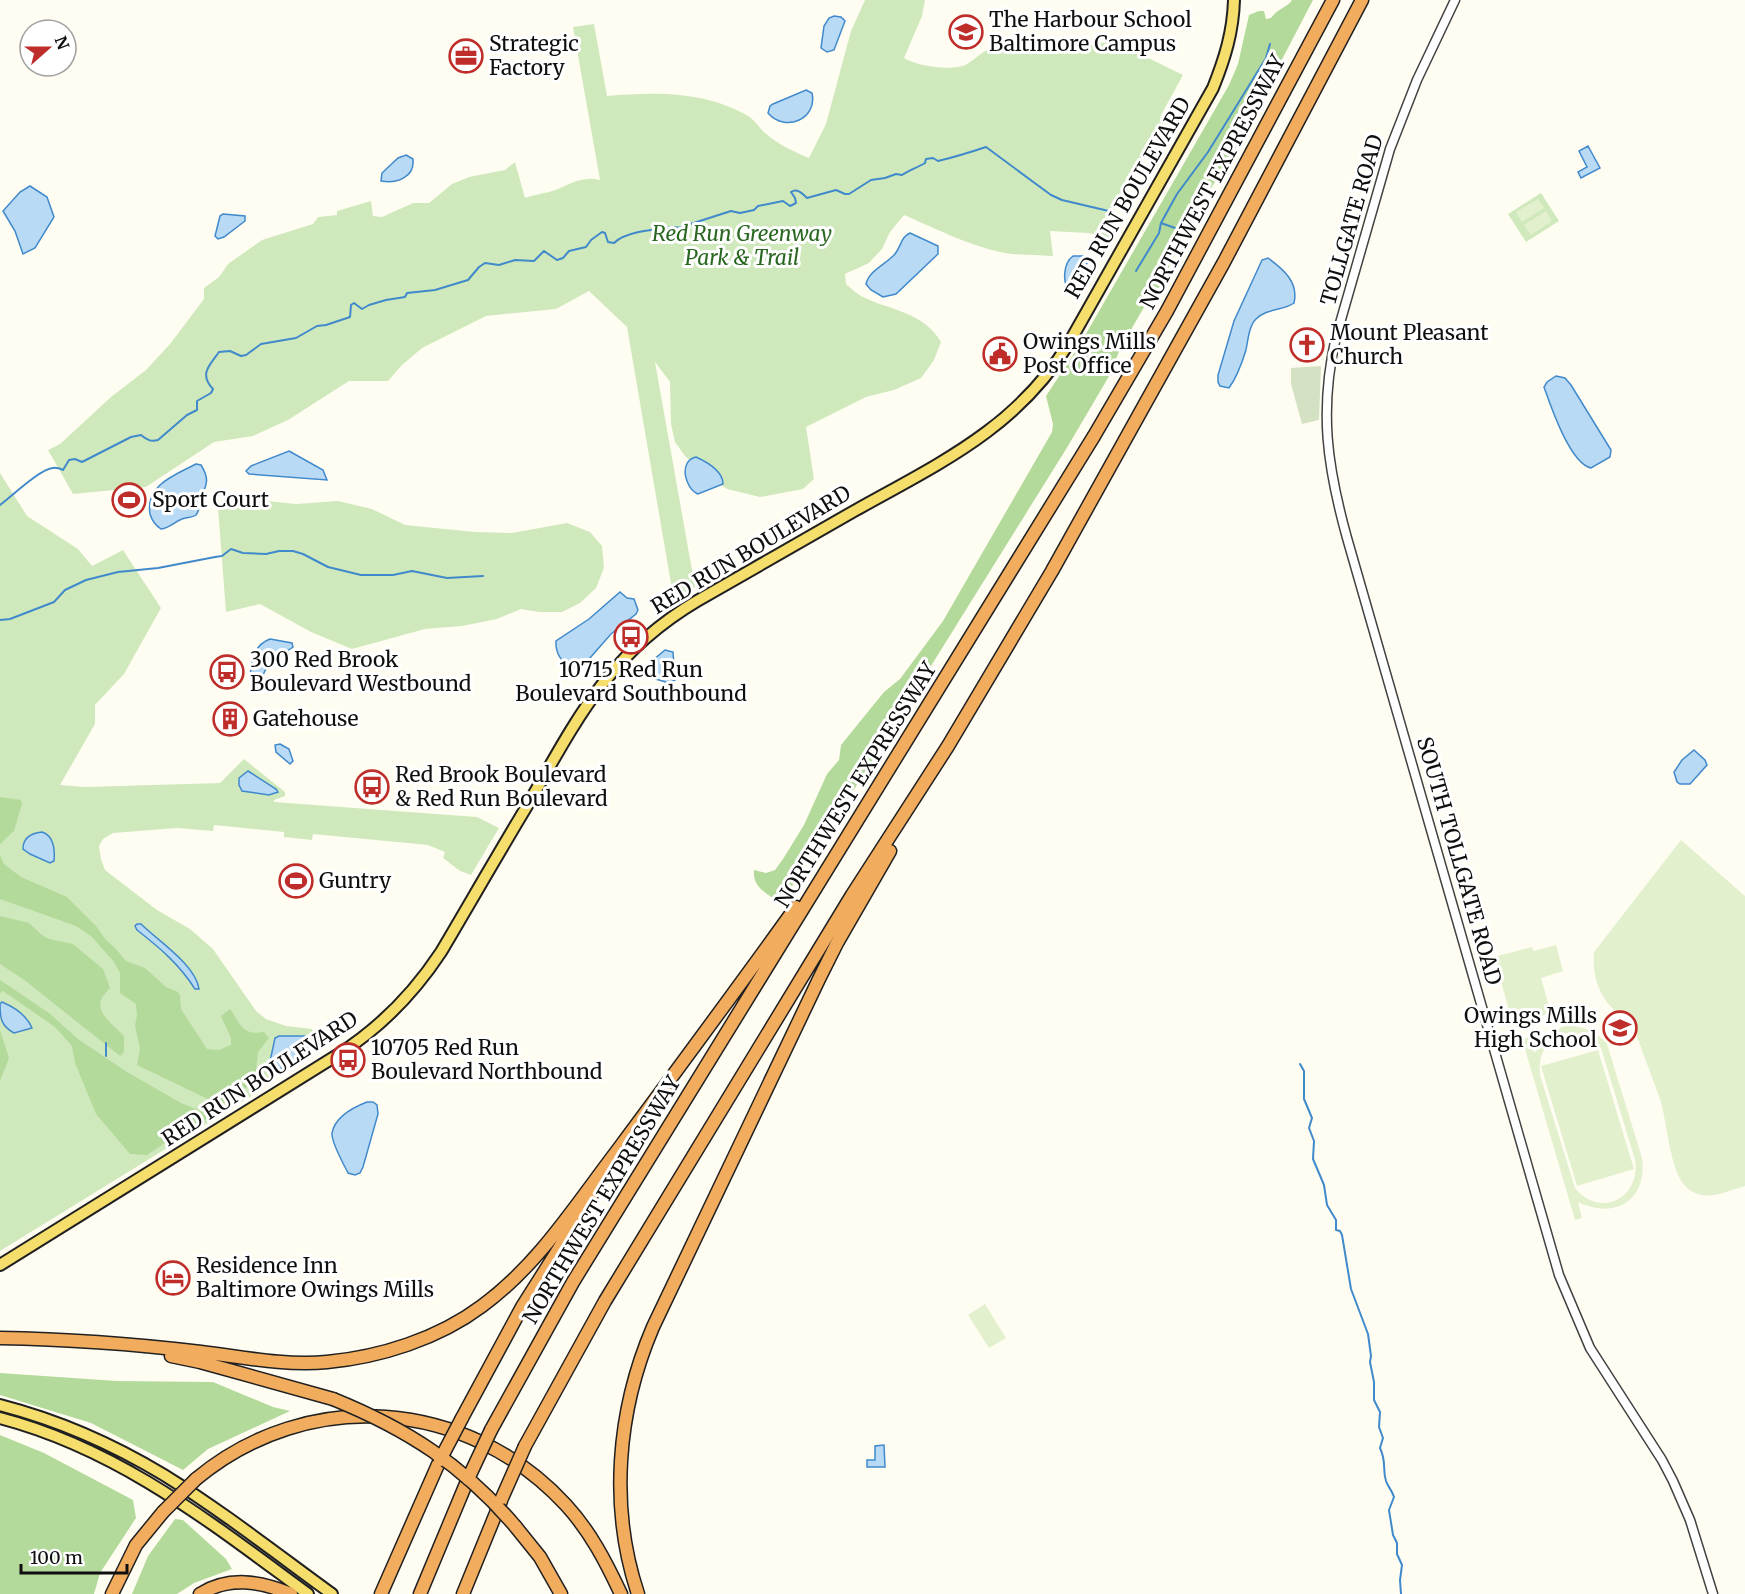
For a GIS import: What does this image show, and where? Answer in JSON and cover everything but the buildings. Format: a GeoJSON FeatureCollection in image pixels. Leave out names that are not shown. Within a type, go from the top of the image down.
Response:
{"type":"FeatureCollection","features":[{"type":"Feature","properties":{"kind":"highway","name":"NORTHWEST EXPRESSWAY"},"geometry":{"type":"LineString","coordinates":[[420,1594],[491,1430],[573,1282],[1094,436],[1161,321],[1333,0]]}},
{"type":"Feature","properties":{"kind":"highway"},"geometry":{"type":"LineString","coordinates":[[638,1594],[624,1535],[620,1496],[621,1464],[626,1415],[634,1378],[646,1343],[832,952],[948,746],[1052,571],[1119,452],[1224,262],[1362,0]]}},
{"type":"Feature","properties":{"kind":"highway"},"geometry":{"type":"LineString","coordinates":[[465,1594],[476,1561],[525,1446],[605,1301],[852,895],[948,746]]}},
{"type":"Feature","properties":{"kind":"highway"},"geometry":{"type":"LineString","coordinates":[[0,1339],[64,1339],[238,1357],[324,1362],[357,1358],[399,1347],[456,1323],[497,1294],[534,1259],[847,839]]}},
{"type":"Feature","properties":{"kind":"highway"},"geometry":{"type":"LineString","coordinates":[[381,1594],[440,1460],[500,1345],[547,1267],[680,1066]]}},
{"type":"Feature","properties":{"kind":"highway"},"geometry":{"type":"LineString","coordinates":[[108,1343],[200,1362],[333,1399],[390,1424],[446,1459],[478,1487],[515,1526],[540,1557],[561,1594]]}},
{"type":"Feature","properties":{"kind":"highway"},"geometry":{"type":"LineString","coordinates":[[112,1594],[136,1545],[163,1512],[196,1479],[220,1460],[243,1446],[271,1434],[307,1423],[369,1416],[405,1419],[438,1426],[495,1449],[543,1483],[567,1506],[588,1533],[621,1594]]}},
{"type":"Feature","properties":{"kind":"highway"},"geometry":{"type":"LineString","coordinates":[[200,1594],[223,1584],[247,1581],[268,1585],[291,1594]]}},
{"type":"Feature","properties":{"kind":"main road","name":"RED RUN BOULEVARD"},"geometry":{"type":"LineString","coordinates":[[0,1265],[339,1054],[388,1017],[421,981],[441,952],[591,698],[623,659],[645,637],[692,604],[972,444],[1024,401],[1048,374],[1069,343],[1213,88],[1230,43],[1234,0]]}},
{"type":"Feature","properties":{"kind":"main road"},"geometry":{"type":"LineString","coordinates":[[0,1405],[79,1431],[139,1461],[191,1494],[332,1594]]}},
{"type":"Feature","properties":{"kind":"main road"},"geometry":{"type":"LineString","coordinates":[[0,1418],[58,1437],[132,1472],[194,1510],[309,1594]]}},
{"type":"Feature","properties":{"kind":"street","name":"TOLLGATE ROAD"},"geometry":{"type":"LineString","coordinates":[[1395,703],[1338,507],[1327,446],[1326,399],[1336,337],[1390,149],[1417,80],[1455,0]]}},
{"type":"Feature","properties":{"kind":"street","name":"SOUTH TOLLGATE ROAD"},"geometry":{"type":"LineString","coordinates":[[1395,703],[1559,1275],[1590,1348],[1673,1481],[1690,1520],[1713,1594]]}},
{"type":"Feature","properties":{"kind":"green space","name":"Red Run Greenway Park & Trail"},"geometry":{"type":"Polygon","coordinates":[[[865,0],[925,0],[922,16],[904,58],[926,66],[953,68],[961,66],[995,47],[1018,47],[1020,54],[1115,41],[1126,54],[1130,49],[1183,75],[1160,117],[1176,127],[1162,151],[1146,146],[1105,231],[1116,234],[1113,238],[1088,233],[1050,231],[1053,256],[1011,254],[970,243],[904,215],[890,232],[882,249],[869,263],[845,274],[846,284],[862,297],[917,319],[934,332],[941,342],[934,360],[921,378],[894,390],[866,397],[806,427],[814,479],[803,489],[760,497],[727,489],[704,473],[685,456],[675,442],[671,424],[670,382],[655,362],[695,587],[674,601],[627,327],[589,291],[556,309],[486,316],[422,348],[388,381],[349,381],[288,420],[253,436],[214,442],[146,487],[73,494],[48,450],[60,444],[111,397],[146,370],[170,344],[204,299],[204,288],[219,277],[228,264],[262,240],[313,224],[318,217],[337,215],[337,211],[371,201],[373,216],[382,217],[413,203],[429,203],[452,184],[469,177],[505,170],[515,162],[525,198],[580,180],[600,180],[573,27],[594,24],[607,96],[680,95],[715,102],[748,116],[775,141],[809,158],[826,124],[851,31],[865,0]]]}},
{"type":"Feature","properties":{"kind":"green space"},"geometry":{"type":"Polygon","coordinates":[[[1292,0],[1313,0],[1227,165],[1208,192],[1160,286],[1143,309],[1121,347],[1108,378],[1068,446],[781,903],[758,886],[754,870],[766,873],[775,870],[804,825],[827,774],[839,760],[841,745],[884,692],[900,679],[943,621],[1052,432],[1053,424],[1046,396],[1079,346],[1229,85],[1238,64],[1249,15],[1264,11],[1266,19],[1271,18],[1292,0]]]}},
{"type":"Feature","properties":{"kind":"green space"},"geometry":{"type":"Polygon","coordinates":[[[1541,193],[1559,221],[1526,242],[1508,214],[1541,193]]]}},
{"type":"Feature","properties":{"kind":"green space"},"geometry":{"type":"Polygon","coordinates":[[[1538,199],[1544,208],[1522,222],[1516,212],[1538,199]]]}},
{"type":"Feature","properties":{"kind":"green space"},"geometry":{"type":"Polygon","coordinates":[[[1546,211],[1552,221],[1531,235],[1524,225],[1546,211]]]}},
{"type":"Feature","properties":{"kind":"green space"},"geometry":{"type":"Polygon","coordinates":[[[1321,366],[1319,420],[1302,424],[1291,384],[1291,368],[1321,366]]]}},
{"type":"Feature","properties":{"kind":"green space"},"geometry":{"type":"Polygon","coordinates":[[[0,473],[27,516],[78,549],[92,566],[123,550],[161,608],[124,674],[95,705],[95,724],[60,785],[85,787],[220,783],[244,759],[285,792],[285,796],[274,802],[477,817],[499,828],[471,875],[460,871],[443,858],[445,852],[428,845],[313,834],[312,840],[284,837],[284,832],[214,825],[213,831],[177,828],[113,833],[103,839],[99,846],[105,870],[157,910],[190,929],[213,949],[256,1011],[266,1019],[286,1026],[312,1029],[320,1047],[255,1087],[258,1092],[0,1251],[0,473]],[[248,771],[239,778],[240,789],[276,789],[248,771]],[[279,1036],[311,1048],[305,1036],[279,1036]]]}},
{"type":"Feature","properties":{"kind":"green space","name":"Sport Court"},"geometry":{"type":"Polygon","coordinates":[[[117,492],[141,494],[140,508],[116,507],[117,492]]]}},
{"type":"Feature","properties":{"kind":"green space"},"geometry":{"type":"Polygon","coordinates":[[[256,500],[296,504],[338,501],[372,509],[405,525],[475,532],[512,533],[567,523],[590,532],[602,546],[604,568],[596,588],[580,603],[562,612],[521,609],[497,619],[462,626],[425,629],[352,649],[311,632],[260,604],[226,612],[218,508],[256,500]]]}},
{"type":"Feature","properties":{"kind":"green space"},"geometry":{"type":"Polygon","coordinates":[[[0,797],[21,800],[22,804],[14,831],[0,844],[0,797]]]}},
{"type":"Feature","properties":{"kind":"green space"},"geometry":{"type":"Polygon","coordinates":[[[1681,840],[1745,896],[1745,1186],[1714,1195],[1692,1191],[1680,1178],[1672,1158],[1661,1102],[1636,1035],[1631,1025],[1611,1007],[1602,995],[1596,981],[1594,966],[1594,952],[1681,840]]]}},
{"type":"Feature","properties":{"kind":"green space"},"geometry":{"type":"Polygon","coordinates":[[[0,855],[4,864],[21,877],[67,897],[126,961],[145,968],[166,987],[178,992],[181,1009],[207,1049],[219,1050],[231,1045],[231,1038],[221,1016],[230,1009],[243,1028],[251,1032],[264,1032],[269,1038],[258,1052],[256,1071],[248,1086],[232,1100],[221,1104],[137,1065],[140,1049],[135,1026],[136,1004],[120,993],[120,973],[114,962],[91,936],[76,926],[0,899],[0,855]]]}},
{"type":"Feature","properties":{"kind":"green space"},"geometry":{"type":"Polygon","coordinates":[[[0,916],[29,923],[49,939],[73,944],[103,969],[110,988],[102,998],[100,1005],[104,1015],[124,1036],[124,1052],[120,1056],[23,979],[0,964],[0,916]]]}},
{"type":"Feature","properties":{"kind":"green space"},"geometry":{"type":"Polygon","coordinates":[[[1556,945],[1563,971],[1541,978],[1551,1013],[1513,1024],[1494,957],[1532,947],[1534,951],[1556,945]]]}},
{"type":"Feature","properties":{"kind":"green space"},"geometry":{"type":"Polygon","coordinates":[[[0,980],[49,1013],[78,1039],[127,1072],[181,1103],[208,1114],[208,1119],[186,1129],[147,1155],[130,1154],[96,1114],[75,1063],[72,1046],[55,1027],[3,991],[0,993],[0,980]]]}},
{"type":"Feature","properties":{"kind":"green space"},"geometry":{"type":"Polygon","coordinates":[[[1565,1026],[1577,1027],[1593,1032],[1607,1044],[1642,1158],[1640,1186],[1634,1196],[1626,1203],[1604,1209],[1578,1202],[1582,1218],[1575,1220],[1522,1039],[1529,1037],[1534,1053],[1548,1033],[1565,1026]],[[1571,1033],[1559,1036],[1548,1044],[1540,1061],[1540,1075],[1575,1188],[1585,1197],[1596,1202],[1607,1203],[1617,1200],[1632,1185],[1635,1160],[1601,1048],[1590,1038],[1571,1033]]]}},
{"type":"Feature","properties":{"kind":"green space"},"geometry":{"type":"Polygon","coordinates":[[[0,1030],[9,1058],[0,1081],[0,1030]]]}},
{"type":"Feature","properties":{"kind":"green space"},"geometry":{"type":"Polygon","coordinates":[[[1598,1050],[1634,1169],[1577,1186],[1541,1066],[1598,1050]]]}},
{"type":"Feature","properties":{"kind":"green space"},"geometry":{"type":"Polygon","coordinates":[[[985,1304],[1006,1338],[989,1348],[968,1315],[985,1304]]]}},
{"type":"Feature","properties":{"kind":"green space"},"geometry":{"type":"Polygon","coordinates":[[[0,1373],[117,1381],[213,1382],[273,1407],[290,1411],[208,1449],[183,1470],[91,1423],[0,1395],[0,1373]]]}},
{"type":"Feature","properties":{"kind":"green space"},"geometry":{"type":"Polygon","coordinates":[[[0,1435],[44,1453],[133,1500],[136,1518],[100,1573],[94,1594],[0,1594],[0,1435]]]}},
{"type":"Feature","properties":{"kind":"green space"},"geometry":{"type":"Polygon","coordinates":[[[175,1519],[183,1520],[226,1559],[232,1569],[194,1583],[177,1594],[132,1594],[148,1556],[175,1519]]]}},
{"type":"Feature","properties":{"kind":"water"},"geometry":{"type":"Polygon","coordinates":[[[841,17],[845,21],[834,50],[827,52],[821,48],[824,26],[829,18],[841,17]]]}},
{"type":"Feature","properties":{"kind":"water"},"geometry":{"type":"Polygon","coordinates":[[[806,90],[812,93],[813,102],[810,110],[799,120],[783,122],[768,113],[773,104],[806,90]]]}},
{"type":"Feature","properties":{"kind":"water"},"geometry":{"type":"Polygon","coordinates":[[[1588,146],[1600,168],[1581,178],[1578,172],[1587,167],[1579,151],[1588,146]]]}},
{"type":"Feature","properties":{"kind":"water"},"geometry":{"type":"Polygon","coordinates":[[[406,155],[413,159],[408,175],[399,180],[381,181],[382,173],[398,158],[406,155]]]}},
{"type":"Feature","properties":{"kind":"water"},"geometry":{"type":"Polygon","coordinates":[[[30,186],[47,197],[54,217],[35,248],[23,254],[15,231],[3,211],[20,192],[30,186]]]}},
{"type":"Feature","properties":{"kind":"water"},"geometry":{"type":"Polygon","coordinates":[[[223,214],[245,216],[245,221],[218,239],[215,236],[220,216],[223,214]]]}},
{"type":"Feature","properties":{"kind":"water"},"geometry":{"type":"Polygon","coordinates":[[[910,233],[938,246],[938,254],[896,294],[883,297],[866,284],[868,279],[896,253],[904,237],[910,233]]]}},
{"type":"Feature","properties":{"kind":"water"},"geometry":{"type":"Polygon","coordinates":[[[1073,256],[1087,256],[1089,259],[1074,290],[1070,292],[1067,288],[1065,274],[1067,263],[1073,256]]]}},
{"type":"Feature","properties":{"kind":"water"},"geometry":{"type":"Polygon","coordinates":[[[1268,258],[1292,282],[1294,303],[1260,315],[1256,319],[1250,329],[1239,370],[1229,388],[1220,386],[1218,375],[1234,321],[1262,260],[1268,258]]]}},
{"type":"Feature","properties":{"kind":"water"},"geometry":{"type":"Polygon","coordinates":[[[1556,376],[1565,378],[1571,385],[1611,450],[1610,457],[1591,468],[1583,464],[1576,456],[1562,433],[1551,407],[1544,387],[1556,376]]]}},
{"type":"Feature","properties":{"kind":"water"},"geometry":{"type":"Polygon","coordinates":[[[289,451],[323,470],[327,480],[249,474],[246,471],[251,466],[289,451]]]}},
{"type":"Feature","properties":{"kind":"water"},"geometry":{"type":"Polygon","coordinates":[[[696,457],[717,471],[723,484],[698,494],[693,491],[687,481],[685,469],[690,460],[696,457]]]}},
{"type":"Feature","properties":{"kind":"water"},"geometry":{"type":"Polygon","coordinates":[[[196,464],[201,465],[207,480],[197,514],[161,529],[154,523],[150,514],[152,496],[163,482],[196,464]]]}},
{"type":"Feature","properties":{"kind":"water"},"geometry":{"type":"Polygon","coordinates":[[[620,592],[627,598],[634,599],[638,610],[636,614],[611,634],[582,667],[566,664],[557,652],[556,641],[589,619],[620,592]]]}},
{"type":"Feature","properties":{"kind":"water"},"geometry":{"type":"Polygon","coordinates":[[[270,639],[292,643],[293,647],[272,661],[256,687],[252,686],[251,665],[255,652],[259,646],[270,639]]]}},
{"type":"Feature","properties":{"kind":"water"},"geometry":{"type":"Polygon","coordinates":[[[665,650],[673,652],[675,680],[669,683],[642,675],[640,671],[665,650]]]}},
{"type":"Feature","properties":{"kind":"water"},"geometry":{"type":"Polygon","coordinates":[[[280,744],[289,749],[293,761],[290,764],[276,752],[275,745],[280,744]]]}},
{"type":"Feature","properties":{"kind":"water"},"geometry":{"type":"Polygon","coordinates":[[[1694,750],[1707,765],[1690,784],[1680,784],[1674,772],[1682,760],[1694,750]]]}},
{"type":"Feature","properties":{"kind":"water"},"geometry":{"type":"Polygon","coordinates":[[[248,771],[278,792],[269,795],[242,791],[239,778],[248,771]]]}},
{"type":"Feature","properties":{"kind":"water"},"geometry":{"type":"Polygon","coordinates":[[[42,832],[53,844],[54,861],[50,863],[23,849],[29,836],[42,832]]]}},
{"type":"Feature","properties":{"kind":"water"},"geometry":{"type":"Polygon","coordinates":[[[141,924],[184,962],[199,989],[195,989],[169,957],[137,930],[135,926],[141,924]]]}},
{"type":"Feature","properties":{"kind":"water"},"geometry":{"type":"Polygon","coordinates":[[[2,1002],[20,1012],[32,1028],[14,1033],[6,1027],[1,1017],[0,1004],[2,1002]]]}},
{"type":"Feature","properties":{"kind":"water"},"geometry":{"type":"Polygon","coordinates":[[[305,1036],[309,1039],[311,1048],[285,1067],[272,1071],[269,1066],[275,1038],[305,1036]]]}},
{"type":"Feature","properties":{"kind":"water"},"geometry":{"type":"Polygon","coordinates":[[[367,1102],[377,1105],[378,1114],[363,1167],[360,1173],[355,1175],[348,1173],[336,1148],[332,1133],[341,1117],[367,1102]]]}},
{"type":"Feature","properties":{"kind":"water"},"geometry":{"type":"Polygon","coordinates":[[[884,1445],[885,1467],[867,1467],[867,1460],[875,1460],[875,1446],[884,1445]]]}},
{"type":"Feature","properties":{"kind":"waterway"},"geometry":{"type":"LineString","coordinates":[[1136,271],[1159,233],[1161,223],[1177,194],[1208,152],[1266,58],[1270,44]]}},
{"type":"Feature","properties":{"kind":"waterway"},"geometry":{"type":"LineString","coordinates":[[0,505],[41,473],[54,468],[63,470],[69,460],[75,459],[82,462],[131,437],[141,435],[149,440],[158,440],[187,415],[197,410],[197,401],[211,393],[213,389],[206,374],[219,352],[230,351],[241,356],[246,355],[261,344],[296,338],[317,326],[350,317],[351,305],[354,303],[362,309],[386,300],[405,297],[407,293],[435,290],[468,280],[485,263],[499,265],[515,260],[534,261],[544,251],[557,260],[563,258],[569,251],[586,247],[602,232],[605,233],[608,242],[614,243],[634,233],[678,228],[731,211],[740,213],[754,210],[758,206],[783,201],[790,206],[796,203],[791,192],[793,191],[807,198],[836,190],[849,194],[871,180],[896,174],[902,175],[925,163],[926,159],[933,158],[938,161],[986,147],[1051,195],[1062,200],[1113,212]]}},
{"type":"Feature","properties":{"kind":"waterway"},"geometry":{"type":"LineString","coordinates":[[1161,223],[1175,228]]}},
{"type":"Feature","properties":{"kind":"waterway"},"geometry":{"type":"LineString","coordinates":[[0,620],[10,619],[54,602],[65,590],[86,580],[118,572],[158,568],[222,556],[231,549],[243,553],[266,554],[293,551],[328,567],[361,575],[393,575],[412,571],[447,578],[483,576]]}},
{"type":"Feature","properties":{"kind":"waterway"},"geometry":{"type":"LineString","coordinates":[[106,1043],[106,1056]]}},
{"type":"Feature","properties":{"kind":"waterway"},"geometry":{"type":"LineString","coordinates":[[1300,1064],[1304,1071],[1304,1099],[1312,1118],[1309,1128],[1314,1141],[1313,1159],[1324,1185],[1327,1205],[1336,1220],[1336,1230],[1342,1235],[1351,1289],[1368,1334],[1374,1400],[1380,1412],[1379,1427],[1383,1438],[1380,1448],[1386,1481],[1394,1497],[1389,1510],[1393,1535],[1397,1543],[1397,1554],[1402,1565],[1401,1594]]}},
{"type":"Feature","properties":{"kind":"place","name":"The Harbour School Baltimore Campus"},"geometry":{"type":"Point","coordinates":[966,32]}},
{"type":"Feature","properties":{"kind":"place","name":"Strategic Factory"},"geometry":{"type":"Point","coordinates":[466,56]}},
{"type":"Feature","properties":{"kind":"place","name":"Mount Pleasant Church"},"geometry":{"type":"Point","coordinates":[1307,345]}},
{"type":"Feature","properties":{"kind":"place","name":"Owings Mills Post Office"},"geometry":{"type":"Point","coordinates":[1000,354]}},
{"type":"Feature","properties":{"kind":"place","name":"Sport Court"},"geometry":{"type":"Point","coordinates":[129,500]}},
{"type":"Feature","properties":{"kind":"place","name":"10715 Red Run Boulevard Southbound"},"geometry":{"type":"Point","coordinates":[631,637]}},
{"type":"Feature","properties":{"kind":"place","name":"300 Red Brook Boulevard Westbound"},"geometry":{"type":"Point","coordinates":[227,672]}},
{"type":"Feature","properties":{"kind":"place","name":"Gatehouse"},"geometry":{"type":"Point","coordinates":[230,719]}},
{"type":"Feature","properties":{"kind":"place","name":"Red Brook Boulevard & Red Run Boulevard"},"geometry":{"type":"Point","coordinates":[372,787]}},
{"type":"Feature","properties":{"kind":"place","name":"Guntry"},"geometry":{"type":"Point","coordinates":[296,881]}},
{"type":"Feature","properties":{"kind":"place","name":"Owings Mills High School"},"geometry":{"type":"Point","coordinates":[1620,1028]}},
{"type":"Feature","properties":{"kind":"place","name":"10705 Red Run Boulevard Northbound"},"geometry":{"type":"Point","coordinates":[348,1060]}},
{"type":"Feature","properties":{"kind":"place","name":"Residence Inn Baltimore Owings Mills"},"geometry":{"type":"Point","coordinates":[173,1278]}}]}
